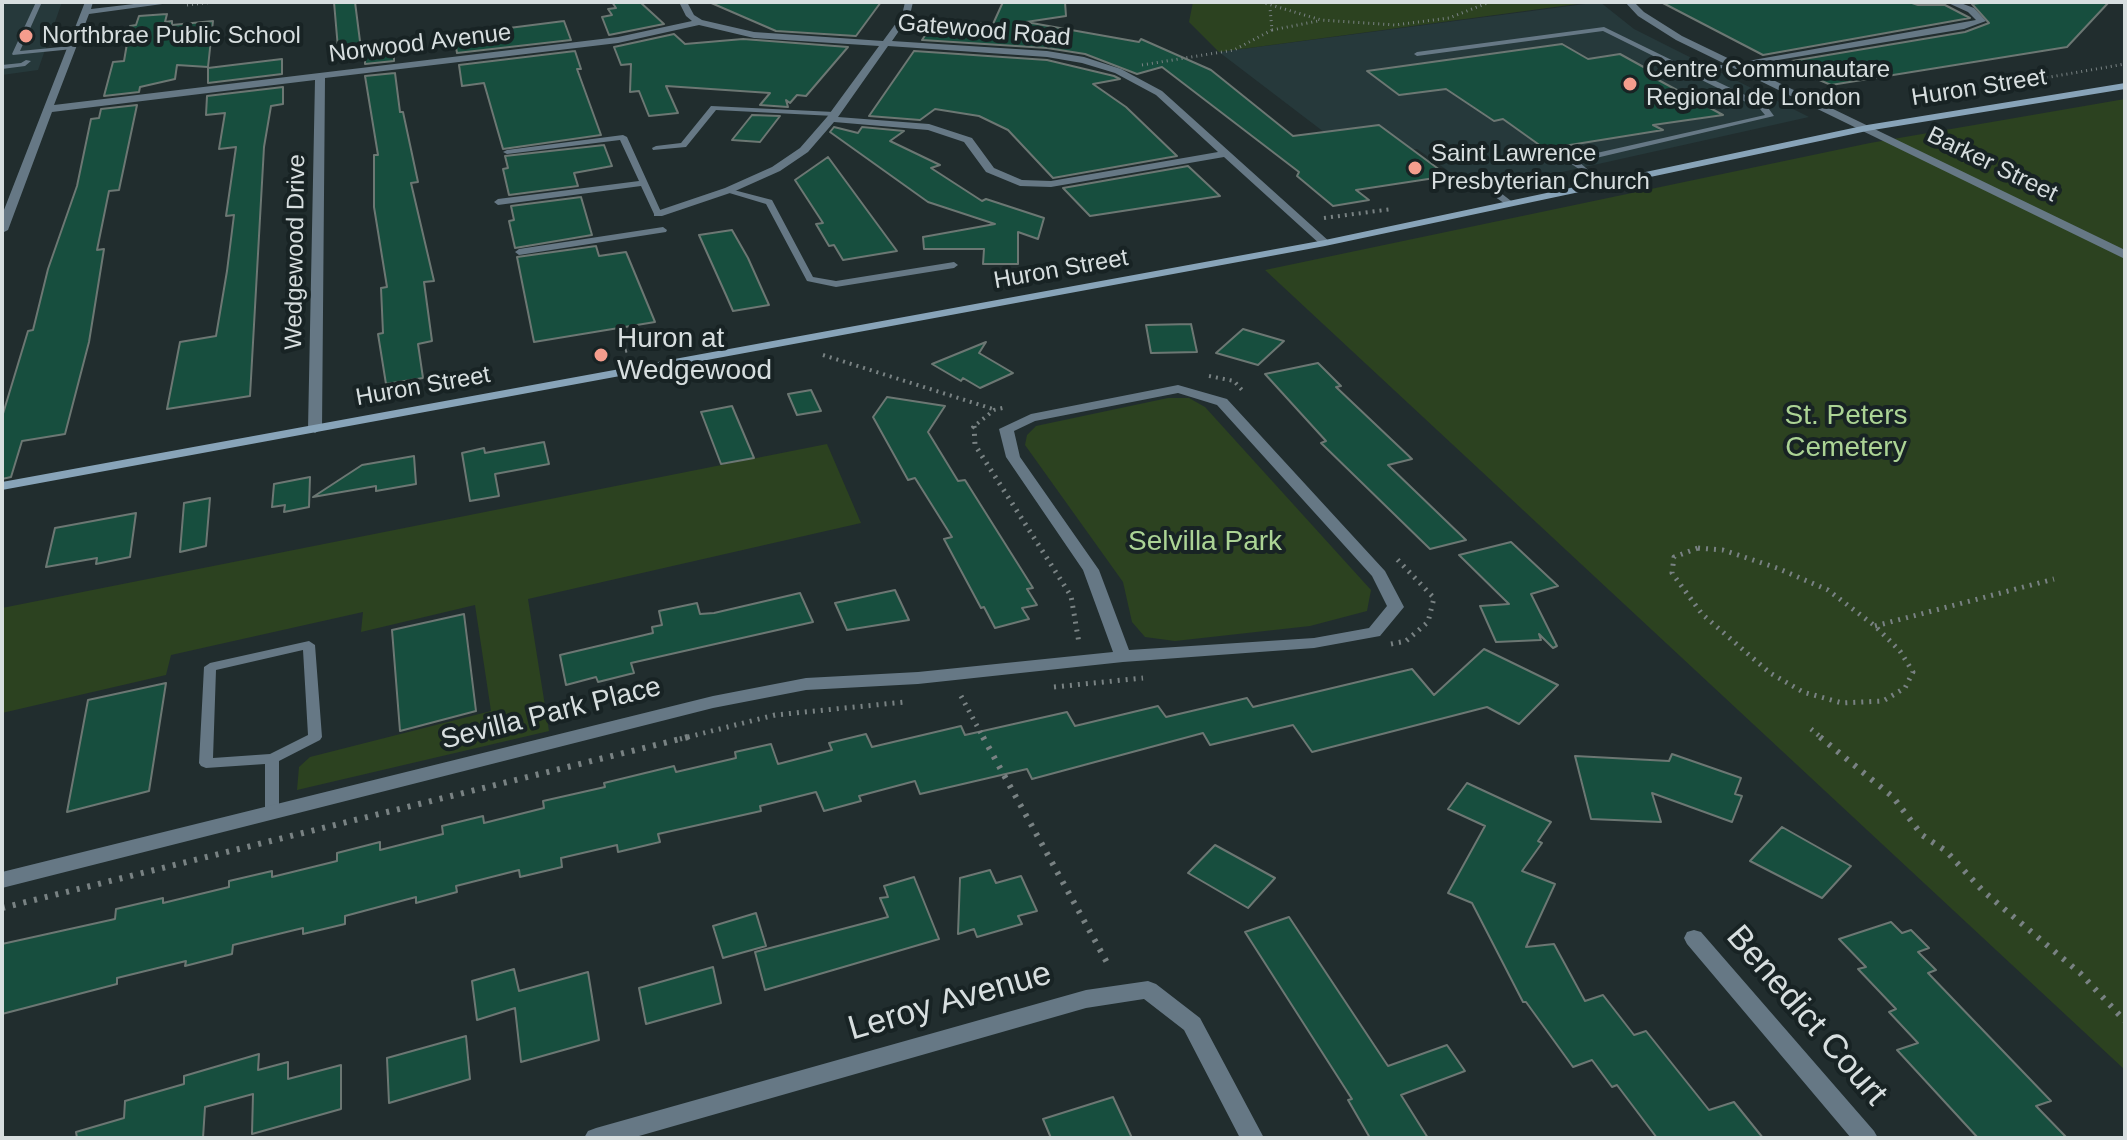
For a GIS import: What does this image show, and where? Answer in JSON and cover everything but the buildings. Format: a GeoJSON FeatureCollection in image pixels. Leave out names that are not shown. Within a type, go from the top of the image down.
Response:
{"type":"FeatureCollection","features":[{"type":"Feature","properties":{"kind":"main road","name":"Huron Street"},"geometry":{"type":"LineString","coordinates":[[2,486],[1325,243],[1867,128],[2125,86]]}},
{"type":"Feature","properties":{"kind":"street"},"geometry":{"type":"LineString","coordinates":[[2,230],[87,7],[173,2]]}},
{"type":"Feature","properties":{"kind":"street"},"geometry":{"type":"LineString","coordinates":[[683,2],[690,16],[699,22]]}},
{"type":"Feature","properties":{"kind":"street"},"geometry":{"type":"LineString","coordinates":[[658,214],[729,190],[776,169],[804,150],[832,117],[906,15],[909,2]]}},
{"type":"Feature","properties":{"kind":"street","name":"Barker Street"},"geometry":{"type":"LineString","coordinates":[[1629,2],[1641,14],[1679,38],[2125,255]]}},
{"type":"Feature","properties":{"kind":"street"},"geometry":{"type":"LineString","coordinates":[[1736,64],[1982,21],[1971,10],[1950,2]]}},
{"type":"Feature","properties":{"kind":"street","name":"Gatewood Road"},"geometry":{"type":"LineString","coordinates":[[699,22],[754,35],[1047,54],[1084,60],[1118,71],[1159,93],[1325,243]]}},
{"type":"Feature","properties":{"kind":"street","name":"Norwood Avenue"},"geometry":{"type":"LineString","coordinates":[[49,109],[618,40],[699,22]]}},
{"type":"Feature","properties":{"kind":"street","name":"Wedgewood Drive"},"geometry":{"type":"LineString","coordinates":[[315,429],[320,76]]}},
{"type":"Feature","properties":{"kind":"street"},"geometry":{"type":"LineString","coordinates":[[832,117],[929,127],[968,140],[990,170],[1020,183],[1051,184],[1224,154]]}},
{"type":"Feature","properties":{"kind":"street","name":"Sevilla Park Place"},"geometry":{"type":"LineString","coordinates":[[2,880],[713,702],[806,684],[918,678],[1123,656],[1329,641],[1374,632],[1396,607],[1379,574],[1222,402],[1178,389],[1031,418],[1006,429],[1013,457],[1091,570],[1123,656]]}},
{"type":"Feature","properties":{"kind":"street","name":"Benedict Court"},"geometry":{"type":"LineString","coordinates":[[1694,938],[1866,1138]]}},
{"type":"Feature","properties":{"kind":"street","name":"Leroy Avenue"},"geometry":{"type":"LineString","coordinates":[[596,1138],[1086,999],[1148,990],[1192,1024],[1252,1138]]}},
{"type":"Feature","properties":{"kind":"lane"},"geometry":{"type":"LineString","coordinates":[[15,54],[39,2]]}},
{"type":"Feature","properties":{"kind":"lane"},"geometry":{"type":"LineString","coordinates":[[1417,54],[1604,29],[1763,107],[1770,116],[1573,161],[1589,174]]}},
{"type":"Feature","properties":{"kind":"lane"},"geometry":{"type":"LineString","coordinates":[[2,55],[71,48]]}},
{"type":"Feature","properties":{"kind":"lane"},"geometry":{"type":"LineString","coordinates":[[2,67],[23,65],[28,61]]}},
{"type":"Feature","properties":{"kind":"lane"},"geometry":{"type":"LineString","coordinates":[[1688,71],[1736,64]]}},
{"type":"Feature","properties":{"kind":"lane"},"geometry":{"type":"LineString","coordinates":[[656,148],[683,145],[714,108],[832,117]]}},
{"type":"Feature","properties":{"kind":"lane"},"geometry":{"type":"LineString","coordinates":[[507,152],[623,137],[658,214]]}},
{"type":"Feature","properties":{"kind":"lane"},"geometry":{"type":"LineString","coordinates":[[498,202],[642,183]]}},
{"type":"Feature","properties":{"kind":"lane"},"geometry":{"type":"LineString","coordinates":[[729,190],[769,202],[810,279],[836,284],[954,265]]}},
{"type":"Feature","properties":{"kind":"lane"},"geometry":{"type":"LineString","coordinates":[[1494,192],[1511,204]]}},
{"type":"Feature","properties":{"kind":"lane"},"geometry":{"type":"LineString","coordinates":[[519,252],[663,230]]}},
{"type":"Feature","properties":{"kind":"lane"},"geometry":{"type":"LineString","coordinates":[[309,645],[315,737],[272,759],[206,763],[210,667],[309,645]]}},
{"type":"Feature","properties":{"kind":"lane"},"geometry":{"type":"LineString","coordinates":[[272,759],[272,812]]}},
{"type":"Feature","properties":{"kind":"path"},"geometry":{"type":"LineString","coordinates":[[1261,2],[1321,20],[1395,25],[1449,18],[1490,2]]}},
{"type":"Feature","properties":{"kind":"path"},"geometry":{"type":"LineString","coordinates":[[1270,7],[1272,30]]}},
{"type":"Feature","properties":{"kind":"path"},"geometry":{"type":"LineString","coordinates":[[1134,67],[1234,50],[1272,30],[1321,20]]}},
{"type":"Feature","properties":{"kind":"path"},"geometry":{"type":"LineString","coordinates":[[2020,83],[2125,64]]}},
{"type":"Feature","properties":{"kind":"path"},"geometry":{"type":"LineString","coordinates":[[821,354],[994,410]]}},
{"type":"Feature","properties":{"kind":"path"},"geometry":{"type":"LineString","coordinates":[[1198,374],[1234,381],[1244,392]]}},
{"type":"Feature","properties":{"kind":"path"},"geometry":{"type":"LineString","coordinates":[[1009,407],[994,410],[972,427],[975,445],[1071,596],[1080,646]]}},
{"type":"Feature","properties":{"kind":"path"},"geometry":{"type":"LineString","coordinates":[[1698,548],[1723,550],[1777,568],[1828,590],[1875,626],[1900,651],[1913,672],[1905,688],[1883,701],[1842,703],[1803,692],[1770,673],[1702,614],[1672,573],[1674,557],[1698,548]]}},
{"type":"Feature","properties":{"kind":"path"},"geometry":{"type":"LineString","coordinates":[[1390,645],[1406,641],[1428,622],[1434,598],[1391,553]]}},
{"type":"Feature","properties":{"kind":"path"},"geometry":{"type":"LineString","coordinates":[[1875,626],[2054,579]]}},
{"type":"Feature","properties":{"kind":"path"},"geometry":{"type":"LineString","coordinates":[[1038,689],[1145,678]]}},
{"type":"Feature","properties":{"kind":"path"},"geometry":{"type":"LineString","coordinates":[[946,698],[977,695]]}},
{"type":"Feature","properties":{"kind":"path"},"geometry":{"type":"LineString","coordinates":[[961,696],[1110,968]]}},
{"type":"Feature","properties":{"kind":"path"},"geometry":{"type":"LineString","coordinates":[[2,908],[775,715],[915,701]]}},
{"type":"Feature","properties":{"kind":"path"},"geometry":{"type":"LineString","coordinates":[[1811,729],[1893,797],[1922,835],[1946,851],[1983,891],[2080,973],[2125,1021]]}},
{"type":"Feature","properties":{"kind":"shaded area","name":"Northbrae Public School"},"geometry":{"type":"Polygon","coordinates":[[[2,2],[62,2],[38,70],[2,75],[2,2]]]}},
{"type":"Feature","properties":{"kind":"shaded area"},"geometry":{"type":"Polygon","coordinates":[[[1600,2],[1634,29],[1809,117],[1477,191],[1417,149],[1358,158],[1219,52],[1600,2]]]}},
{"type":"Feature","properties":{"kind":"green space"},"geometry":{"type":"Polygon","coordinates":[[[1193,2],[1592,2],[1219,52],[1189,22],[1193,2]]]}},
{"type":"Feature","properties":{"kind":"green space","name":"St. Peters Cemetery"},"geometry":{"type":"Polygon","coordinates":[[[2125,99],[2125,1070],[1265,270],[1870,143],[2125,99]]]}},
{"type":"Feature","properties":{"kind":"green space","name":"Selvilla Park"},"geometry":{"type":"Polygon","coordinates":[[[1168,398],[1189,398],[1205,407],[1371,590],[1367,611],[1310,626],[1175,641],[1145,637],[1132,622],[1123,582],[1025,445],[1027,435],[1036,426],[1168,398]]]}},
{"type":"Feature","properties":{"kind":"green space"},"geometry":{"type":"Polygon","coordinates":[[[827,444],[861,523],[528,599],[549,731],[297,790],[299,767],[310,757],[491,711],[475,605],[361,632],[363,612],[171,655],[166,675],[2,713],[2,608],[827,444]]]}},
{"type":"Feature","properties":{"kind":"place","name":"Northbrae Public School"},"geometry":{"type":"Point","coordinates":[26,36]}},
{"type":"Feature","properties":{"kind":"place","name":"Centre Communautare Regional de London"},"geometry":{"type":"Point","coordinates":[1630,84]}},
{"type":"Feature","properties":{"kind":"place","name":"Saint Lawrence Presbyterian Church"},"geometry":{"type":"Point","coordinates":[1415,168]}},
{"type":"Feature","properties":{"kind":"place","name":"Huron at Wedgewood"},"geometry":{"type":"Point","coordinates":[601,355]}}]}
